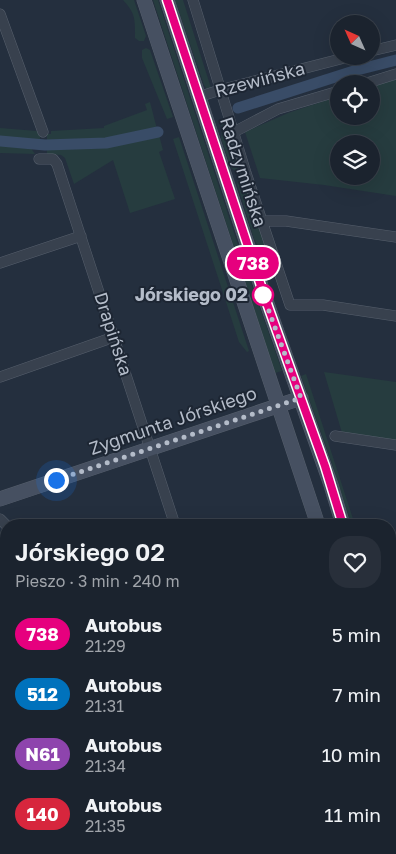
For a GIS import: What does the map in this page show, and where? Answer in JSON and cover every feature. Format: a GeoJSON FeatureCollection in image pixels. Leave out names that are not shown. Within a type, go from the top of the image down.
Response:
{"type":"FeatureCollection","features":[{"type":"Feature","properties":{"kind":"main road"},"geometry":{"type":"LineString","coordinates":[[144,0],[316,519]]}},
{"type":"Feature","properties":{"kind":"main road","name":"Radzymińska"},"geometry":{"type":"LineString","coordinates":[[167,0],[264,295],[341,519]]}},
{"type":"Feature","properties":{"kind":"main road","name":"Zygmunta Jórskiego"},"geometry":{"type":"LineString","coordinates":[[0,499],[301,398]]}},
{"type":"Feature","properties":{"kind":"street","name":"Radzymińska"},"geometry":{"type":"LineString","coordinates":[[193,0],[220,90],[290,305],[324,305],[396,316]]}},
{"type":"Feature","properties":{"kind":"street"},"geometry":{"type":"LineString","coordinates":[[0,14],[43,132]]}},
{"type":"Feature","properties":{"kind":"street"},"geometry":{"type":"LineString","coordinates":[[380,49],[396,45]]}},
{"type":"Feature","properties":{"kind":"street","name":"Rzewińska"},"geometry":{"type":"LineString","coordinates":[[198,97],[330,62]]}},
{"type":"Feature","properties":{"kind":"street"},"geometry":{"type":"LineString","coordinates":[[380,79],[396,74]]}},
{"type":"Feature","properties":{"kind":"street"},"geometry":{"type":"LineString","coordinates":[[234,132],[278,109],[330,94]]}},
{"type":"Feature","properties":{"kind":"street","name":"Drapińska"},"geometry":{"type":"LineString","coordinates":[[38,159],[53,159],[56,161],[173,519]]}},
{"type":"Feature","properties":{"kind":"street"},"geometry":{"type":"LineString","coordinates":[[263,220],[286,221],[396,237]]}},
{"type":"Feature","properties":{"kind":"street"},"geometry":{"type":"LineString","coordinates":[[0,263],[81,236]]}},
{"type":"Feature","properties":{"kind":"street"},"geometry":{"type":"LineString","coordinates":[[0,376],[114,337]]}},
{"type":"Feature","properties":{"kind":"street"},"geometry":{"type":"LineString","coordinates":[[335,436],[396,445]]}},
{"type":"Feature","properties":{"kind":"green space"},"geometry":{"type":"Polygon","coordinates":[[[123,0],[134,0],[146,36],[144,41],[139,41],[135,38],[134,18],[123,0]]]}},
{"type":"Feature","properties":{"kind":"green space"},"geometry":{"type":"Polygon","coordinates":[[[153,0],[158,0],[241,254],[282,371],[275,373],[153,0]]]}},
{"type":"Feature","properties":{"kind":"green space"},"geometry":{"type":"Polygon","coordinates":[[[175,0],[183,0],[211,88],[207,89],[204,85],[175,0]]]}},
{"type":"Feature","properties":{"kind":"green space"},"geometry":{"type":"Polygon","coordinates":[[[146,48],[150,50],[173,117],[167,119],[142,58],[142,50],[146,48]]]}},
{"type":"Feature","properties":{"kind":"green space"},"geometry":{"type":"Polygon","coordinates":[[[396,77],[396,196],[260,178],[245,132],[288,113],[330,99],[330,125],[380,125],[380,83],[396,77]]]}},
{"type":"Feature","properties":{"kind":"green space"},"geometry":{"type":"Polygon","coordinates":[[[150,102],[157,129],[111,139],[47,141],[47,134],[51,134],[51,131],[104,128],[104,126],[147,110],[145,104],[150,102]]]}},
{"type":"Feature","properties":{"kind":"green space"},"geometry":{"type":"Polygon","coordinates":[[[223,123],[227,126],[240,167],[235,171],[231,168],[221,138],[221,124],[223,123]]]}},
{"type":"Feature","properties":{"kind":"green space"},"geometry":{"type":"Polygon","coordinates":[[[0,128],[37,131],[40,133],[40,141],[0,138],[0,128]]]}},
{"type":"Feature","properties":{"kind":"green space"},"geometry":{"type":"Polygon","coordinates":[[[159,135],[163,150],[159,152],[175,199],[130,213],[113,160],[74,184],[65,158],[61,155],[47,154],[47,147],[103,146],[159,135]]]}},
{"type":"Feature","properties":{"kind":"green space"},"geometry":{"type":"Polygon","coordinates":[[[179,137],[249,351],[247,352],[239,342],[173,139],[179,137]]]}},
{"type":"Feature","properties":{"kind":"green space"},"geometry":{"type":"Polygon","coordinates":[[[0,145],[30,147],[35,154],[0,153],[0,145]]]}},
{"type":"Feature","properties":{"kind":"green space"},"geometry":{"type":"Polygon","coordinates":[[[239,180],[246,182],[270,257],[265,258],[254,239],[237,184],[239,180]]]}},
{"type":"Feature","properties":{"kind":"green space"},"geometry":{"type":"Polygon","coordinates":[[[324,372],[396,382],[396,441],[342,433],[324,372]]]}},
{"type":"Feature","properties":{"kind":"green space"},"geometry":{"type":"Polygon","coordinates":[[[306,374],[353,519],[349,519],[301,376],[306,374]]]}},
{"type":"Feature","properties":{"kind":"waterway"},"geometry":{"type":"LineString","coordinates":[[238,108],[357,70],[396,60]]}},
{"type":"Feature","properties":{"kind":"waterway"},"geometry":{"type":"LineString","coordinates":[[0,141],[45,145],[106,143],[158,132]]}},
{"type":"Feature","properties":{"kind":"bus line","name":"738"},"geometry":{"type":"LineString","coordinates":[[167,0],[264,295],[325,466],[341,519]]}},
{"type":"Feature","properties":{"kind":"place","name":"Jórskiego 02"},"geometry":{"type":"Point","coordinates":[263,295]}},
{"type":"Feature","properties":{"kind":"route"},"geometry":{"type":"LineString","coordinates":[[56,480],[301,398],[263,295]]}}]}
